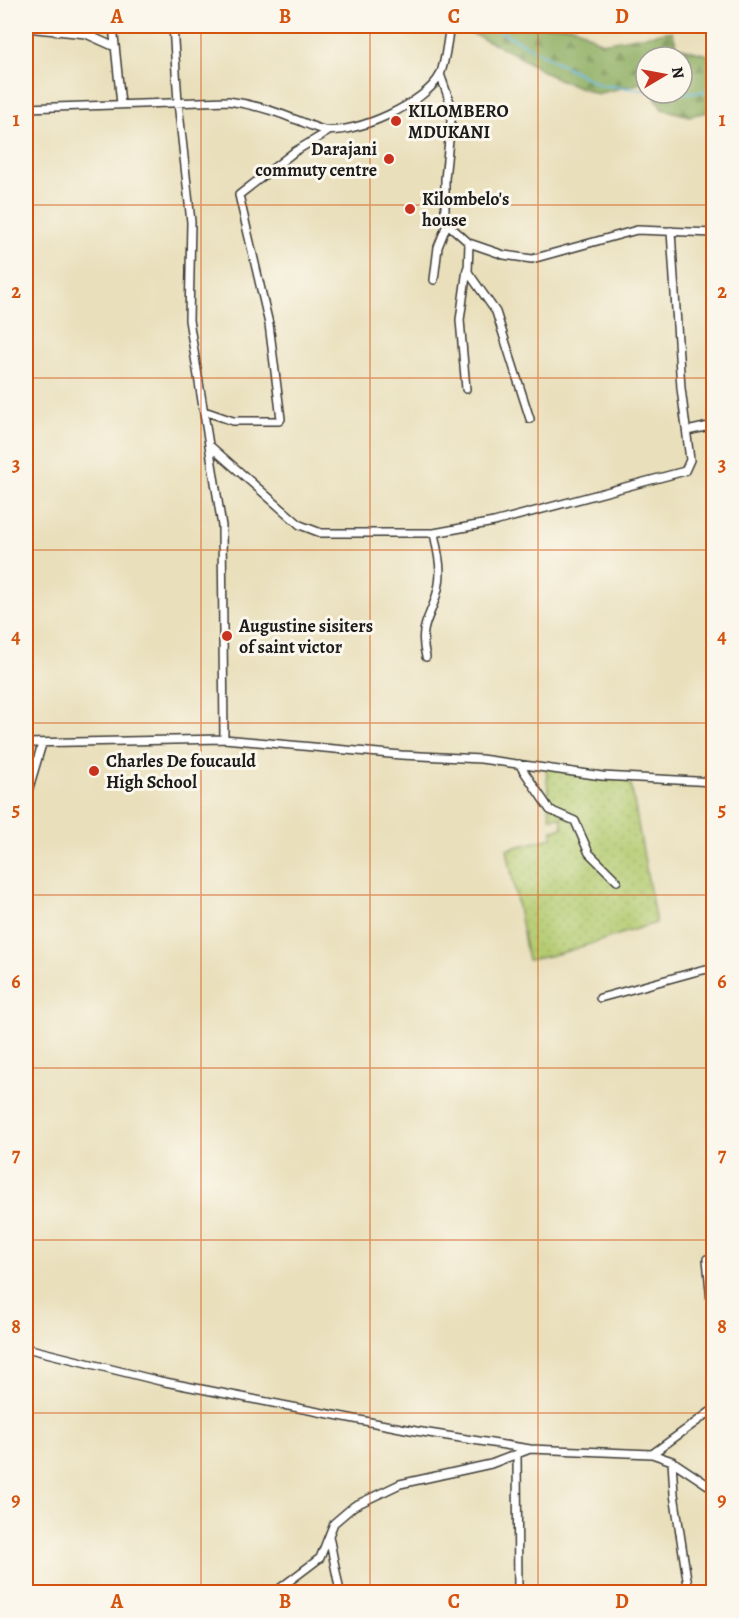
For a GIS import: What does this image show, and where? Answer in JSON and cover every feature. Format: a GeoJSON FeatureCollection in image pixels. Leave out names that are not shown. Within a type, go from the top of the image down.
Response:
{"type":"FeatureCollection","features":[{"type":"Feature","properties":{"kind":"street"},"geometry":{"type":"LineString","coordinates":[[114,26],[121,104]]}},
{"type":"Feature","properties":{"kind":"street"},"geometry":{"type":"LineString","coordinates":[[173,26],[178,102],[191,222],[189,320],[222,526],[224,739]]}},
{"type":"Feature","properties":{"kind":"street"},"geometry":{"type":"LineString","coordinates":[[26,108],[213,100],[250,104],[323,130],[331,130],[369,122],[403,108],[425,94],[440,74],[450,26]]}},
{"type":"Feature","properties":{"kind":"street"},"geometry":{"type":"LineString","coordinates":[[26,28],[86,34],[115,47]]}},
{"type":"Feature","properties":{"kind":"street"},"geometry":{"type":"LineString","coordinates":[[434,280],[438,247],[448,222],[444,199],[451,105],[440,74]]}},
{"type":"Feature","properties":{"kind":"street"},"geometry":{"type":"LineString","coordinates":[[204,411],[233,421],[281,420],[269,324],[238,195],[294,152],[331,130]]}},
{"type":"Feature","properties":{"kind":"street"},"geometry":{"type":"LineString","coordinates":[[448,222],[469,243],[504,255],[532,259],[573,249],[620,233],[714,232]]}},
{"type":"Feature","properties":{"kind":"street"},"geometry":{"type":"LineString","coordinates":[[209,445],[308,530],[335,534],[434,533],[494,522],[685,471],[690,460],[681,388],[671,231]]}},
{"type":"Feature","properties":{"kind":"street"},"geometry":{"type":"LineString","coordinates":[[466,389],[460,320],[469,243]]}},
{"type":"Feature","properties":{"kind":"street"},"geometry":{"type":"LineString","coordinates":[[467,269],[480,293],[496,312],[530,419]]}},
{"type":"Feature","properties":{"kind":"street"},"geometry":{"type":"LineString","coordinates":[[687,431],[714,425]]}},
{"type":"Feature","properties":{"kind":"street"},"geometry":{"type":"LineString","coordinates":[[426,657],[422,632],[436,598],[441,570],[434,533]]}},
{"type":"Feature","properties":{"kind":"street"},"geometry":{"type":"LineString","coordinates":[[26,743],[224,739],[519,764],[602,776],[714,782]]}},
{"type":"Feature","properties":{"kind":"street"},"geometry":{"type":"LineString","coordinates":[[26,798],[42,744]]}},
{"type":"Feature","properties":{"kind":"street"},"geometry":{"type":"LineString","coordinates":[[519,764],[550,810],[575,820],[589,853],[617,881]]}},
{"type":"Feature","properties":{"kind":"street"},"geometry":{"type":"LineString","coordinates":[[600,998],[707,969],[714,973]]}},
{"type":"Feature","properties":{"kind":"street"},"geometry":{"type":"LineString","coordinates":[[706,1259],[714,1333]]}},
{"type":"Feature","properties":{"kind":"street"},"geometry":{"type":"LineString","coordinates":[[26,1348],[171,1383],[416,1431],[530,1449],[652,1454],[672,1461],[714,1489]]}},
{"type":"Feature","properties":{"kind":"street"},"geometry":{"type":"LineString","coordinates":[[652,1454],[714,1409]]}},
{"type":"Feature","properties":{"kind":"street"},"geometry":{"type":"LineString","coordinates":[[275,1593],[320,1558],[334,1523],[354,1506],[391,1487],[462,1472],[530,1449]]}},
{"type":"Feature","properties":{"kind":"street"},"geometry":{"type":"LineString","coordinates":[[517,1454],[518,1593]]}},
{"type":"Feature","properties":{"kind":"street"},"geometry":{"type":"LineString","coordinates":[[672,1461],[674,1494],[688,1593]]}},
{"type":"Feature","properties":{"kind":"street"},"geometry":{"type":"LineString","coordinates":[[329,1532],[340,1593]]}},
{"type":"Feature","properties":{"kind":"green space"},"geometry":{"type":"Polygon","coordinates":[[[392,26],[574,26],[602,43],[672,31],[676,45],[634,45],[634,85],[597,94],[553,77],[513,53],[465,30],[407,30],[392,26]]]}},
{"type":"Feature","properties":{"kind":"green space"},"geometry":{"type":"Polygon","coordinates":[[[694,51],[713,56],[713,111],[689,116],[662,109],[660,105],[694,105],[694,51]]]}},
{"type":"Feature","properties":{"kind":"green space"},"geometry":{"type":"Polygon","coordinates":[[[546,765],[629,774],[656,923],[576,948],[528,960],[507,849],[552,838],[552,830],[563,828],[561,817],[550,818],[546,765]]]}},
{"type":"Feature","properties":{"kind":"waterway"},"geometry":{"type":"LineString","coordinates":[[490,26],[600,85],[634,89]]}},
{"type":"Feature","properties":{"kind":"waterway"},"geometry":{"type":"LineString","coordinates":[[694,92],[714,91]]}},
{"type":"Feature","properties":{"kind":"place","name":"KILOMBERO MDUKANI"},"geometry":{"type":"Point","coordinates":[396,121]}},
{"type":"Feature","properties":{"kind":"place","name":"Darajani commuty centre"},"geometry":{"type":"Point","coordinates":[389,159]}},
{"type":"Feature","properties":{"kind":"place","name":"Kilombelo's house"},"geometry":{"type":"Point","coordinates":[410,209]}},
{"type":"Feature","properties":{"kind":"place","name":"Augustine sisiters of saint victor"},"geometry":{"type":"Point","coordinates":[227,636]}},
{"type":"Feature","properties":{"kind":"place","name":"Charles De foucauld High School"},"geometry":{"type":"Point","coordinates":[94,771]}}]}
